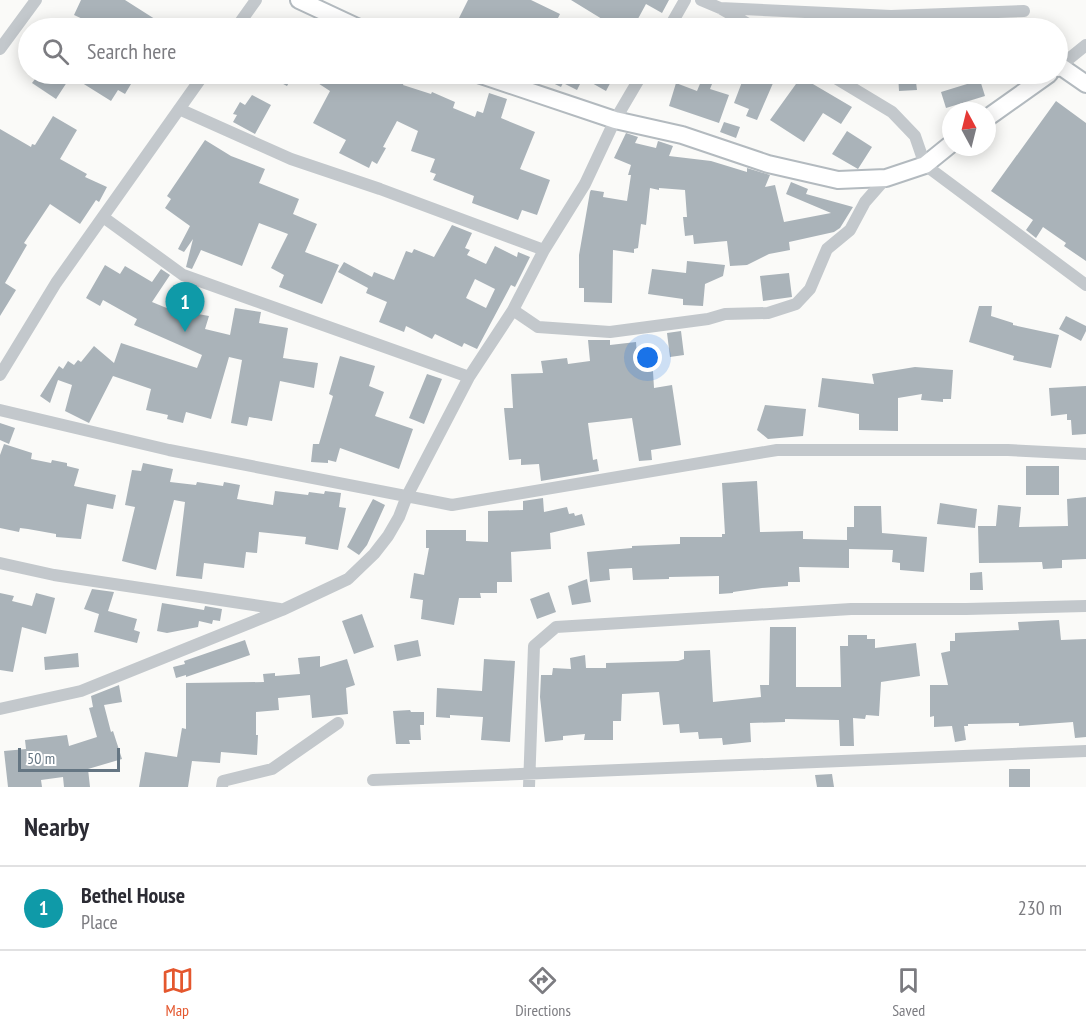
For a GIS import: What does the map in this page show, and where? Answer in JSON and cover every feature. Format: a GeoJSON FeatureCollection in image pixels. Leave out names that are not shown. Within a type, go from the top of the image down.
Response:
{"type":"FeatureCollection","features":[{"type":"Feature","properties":{"kind":"street"},"geometry":{"type":"LineString","coordinates":[[23,18],[36,0]]}},
{"type":"Feature","properties":{"kind":"street"},"geometry":{"type":"LineString","coordinates":[[243,18],[256,0]]}},
{"type":"Feature","properties":{"kind":"street"},"geometry":{"type":"LineString","coordinates":[[299,0],[338,18]]}},
{"type":"Feature","properties":{"kind":"street"},"geometry":{"type":"LineString","coordinates":[[675,18],[686,0]]}},
{"type":"Feature","properties":{"kind":"street"},"geometry":{"type":"LineString","coordinates":[[701,0],[738,18]]}},
{"type":"Feature","properties":{"kind":"street"},"geometry":{"type":"LineString","coordinates":[[720,8],[891,16],[1024,11]]}},
{"type":"Feature","properties":{"kind":"street"},"geometry":{"type":"LineString","coordinates":[[0,49],[18,24]]}},
{"type":"Feature","properties":{"kind":"street"},"geometry":{"type":"LineString","coordinates":[[1068,59],[1086,45]]}},
{"type":"Feature","properties":{"kind":"street"},"geometry":{"type":"LineString","coordinates":[[1068,75],[1086,84]]}},
{"type":"Feature","properties":{"kind":"street"},"geometry":{"type":"LineString","coordinates":[[0,375],[56,283],[197,84]]}},
{"type":"Feature","properties":{"kind":"street"},"geometry":{"type":"LineString","coordinates":[[508,84],[615,120],[681,135],[768,164],[838,180],[886,178],[925,165],[942,151]]}},
{"type":"Feature","properties":{"kind":"street"},"geometry":{"type":"LineString","coordinates":[[0,709],[81,691],[282,610],[348,579],[374,554],[388,536],[470,377],[513,310],[544,250],[585,184],[615,120],[636,84]]}},
{"type":"Feature","properties":{"kind":"street"},"geometry":{"type":"LineString","coordinates":[[846,84],[892,112],[915,136],[925,165],[1086,285]]}},
{"type":"Feature","properties":{"kind":"street"},"geometry":{"type":"LineString","coordinates":[[996,112],[1035,84]]}},
{"type":"Feature","properties":{"kind":"street"},"geometry":{"type":"LineString","coordinates":[[179,109],[291,159],[380,189],[544,250]]}},
{"type":"Feature","properties":{"kind":"street"},"geometry":{"type":"LineString","coordinates":[[513,310],[538,327],[610,332],[708,319],[725,314],[768,313],[796,304],[810,289],[827,249],[850,230],[865,202],[886,178]]}},
{"type":"Feature","properties":{"kind":"street"},"geometry":{"type":"LineString","coordinates":[[103,217],[183,275],[470,377]]}},
{"type":"Feature","properties":{"kind":"street"},"geometry":{"type":"LineString","coordinates":[[0,410],[169,450],[453,506],[777,450],[1008,450],[1086,454]]}},
{"type":"Feature","properties":{"kind":"street"},"geometry":{"type":"LineString","coordinates":[[0,564],[65,577],[282,610]]}},
{"type":"Feature","properties":{"kind":"street"},"geometry":{"type":"LineString","coordinates":[[529,781],[534,646],[556,627],[851,609],[1086,606]]}},
{"type":"Feature","properties":{"kind":"street"},"geometry":{"type":"LineString","coordinates":[[222,787],[222,781],[272,769],[338,723]]}},
{"type":"Feature","properties":{"kind":"street"},"geometry":{"type":"LineString","coordinates":[[373,780],[529,781],[1086,751]]}},
{"type":"Feature","properties":{"kind":"building"},"geometry":{"type":"Polygon","coordinates":[[[81,0],[125,0],[153,18],[80,18],[74,15],[81,0]]]}},
{"type":"Feature","properties":{"kind":"building"},"geometry":{"type":"Polygon","coordinates":[[[468,0],[531,0],[560,14],[558,18],[459,18],[468,0]]]}},
{"type":"Feature","properties":{"kind":"building"},"geometry":{"type":"Polygon","coordinates":[[[571,0],[669,0],[662,13],[646,4],[638,18],[600,18],[571,0]]]}},
{"type":"Feature","properties":{"kind":"building"},"geometry":{"type":"Polygon","coordinates":[[[34,84],[66,84],[56,99],[34,84]]]}},
{"type":"Feature","properties":{"kind":"building"},"geometry":{"type":"Polygon","coordinates":[[[84,84],[131,84],[125,94],[118,90],[111,101],[84,84]]]}},
{"type":"Feature","properties":{"kind":"building"},"geometry":{"type":"Polygon","coordinates":[[[319,84],[403,84],[431,94],[432,92],[455,102],[453,108],[475,117],[477,111],[483,113],[489,93],[507,99],[501,118],[535,132],[520,169],[550,180],[537,215],[522,210],[518,220],[472,203],[474,196],[433,180],[436,174],[430,172],[435,159],[411,151],[418,131],[397,121],[377,164],[372,161],[369,168],[339,153],[346,140],[313,123],[330,91],[319,84]]]}},
{"type":"Feature","properties":{"kind":"building"},"geometry":{"type":"Polygon","coordinates":[[[565,84],[580,84],[577,90],[565,84]]]}},
{"type":"Feature","properties":{"kind":"building"},"geometry":{"type":"Polygon","coordinates":[[[594,84],[610,84],[606,91],[594,84]]]}},
{"type":"Feature","properties":{"kind":"building"},"geometry":{"type":"Polygon","coordinates":[[[676,84],[697,91],[700,84],[712,84],[710,89],[729,95],[719,123],[669,106],[676,84]]]}},
{"type":"Feature","properties":{"kind":"building"},"geometry":{"type":"Polygon","coordinates":[[[741,84],[773,84],[757,120],[746,116],[749,109],[734,103],[741,84]]]}},
{"type":"Feature","properties":{"kind":"building"},"geometry":{"type":"Polygon","coordinates":[[[796,84],[813,84],[852,107],[841,124],[823,113],[804,142],[770,120],[796,84]]]}},
{"type":"Feature","properties":{"kind":"building"},"geometry":{"type":"Polygon","coordinates":[[[899,84],[916,84],[917,90],[899,91],[899,84]]]}},
{"type":"Feature","properties":{"kind":"building"},"geometry":{"type":"Polygon","coordinates":[[[967,84],[981,84],[985,96],[966,102],[944,102],[941,92],[967,84]]]}},
{"type":"Feature","properties":{"kind":"building"},"geometry":{"type":"Polygon","coordinates":[[[252,95],[271,105],[255,134],[233,122],[237,115],[233,114],[240,102],[245,105],[252,95]]]}},
{"type":"Feature","properties":{"kind":"building"},"geometry":{"type":"Polygon","coordinates":[[[1056,101],[1086,123],[1086,261],[1064,246],[1066,243],[1043,227],[1036,238],[1026,230],[1033,220],[991,191],[1056,101]]]}},
{"type":"Feature","properties":{"kind":"building"},"geometry":{"type":"Polygon","coordinates":[[[53,116],[77,130],[60,159],[87,174],[85,177],[107,187],[99,202],[96,200],[80,224],[50,204],[24,243],[27,245],[5,283],[16,290],[0,316],[0,129],[31,147],[32,144],[35,145],[53,116]]]}},
{"type":"Feature","properties":{"kind":"building"},"geometry":{"type":"Polygon","coordinates":[[[724,122],[740,127],[736,138],[720,132],[724,122]]]}},
{"type":"Feature","properties":{"kind":"building"},"geometry":{"type":"Polygon","coordinates":[[[847,131],[872,147],[858,169],[832,154],[847,131]]]}},
{"type":"Feature","properties":{"kind":"building"},"geometry":{"type":"Polygon","coordinates":[[[626,133],[638,137],[635,143],[656,148],[658,141],[673,146],[669,156],[711,161],[747,172],[747,168],[770,175],[765,187],[775,185],[784,222],[831,213],[786,194],[791,182],[808,189],[806,194],[853,207],[840,228],[834,232],[789,242],[790,250],[769,254],[747,265],[730,266],[727,241],[694,244],[693,235],[685,236],[683,217],[687,217],[685,190],[650,188],[646,225],[641,224],[638,248],[634,249],[634,253],[613,250],[612,303],[584,302],[584,288],[579,288],[579,255],[590,192],[591,190],[604,192],[603,197],[627,201],[631,175],[628,175],[631,165],[614,158],[626,133]]]}},
{"type":"Feature","properties":{"kind":"building"},"geometry":{"type":"Polygon","coordinates":[[[205,140],[231,156],[265,169],[259,183],[299,199],[293,214],[317,224],[305,252],[339,265],[322,304],[279,287],[284,275],[271,268],[288,234],[259,223],[242,266],[201,250],[192,269],[186,267],[193,239],[184,252],[178,249],[190,226],[165,208],[171,199],[167,196],[205,140]]]}},
{"type":"Feature","properties":{"kind":"building"},"geometry":{"type":"Polygon","coordinates":[[[452,225],[472,233],[465,248],[470,250],[467,255],[486,264],[495,246],[517,257],[518,252],[530,257],[515,287],[511,285],[477,349],[464,343],[462,347],[435,334],[432,339],[406,326],[404,332],[379,322],[387,302],[366,293],[368,288],[338,272],[344,262],[372,277],[374,272],[394,280],[406,251],[412,253],[414,249],[434,257],[452,225]],[[475,279],[466,298],[486,308],[495,289],[475,279]]]}},
{"type":"Feature","properties":{"kind":"building"},"geometry":{"type":"Polygon","coordinates":[[[687,261],[725,265],[723,276],[705,284],[703,306],[683,305],[683,299],[648,294],[652,269],[686,273],[687,261]]]}},
{"type":"Feature","properties":{"kind":"building"},"geometry":{"type":"Polygon","coordinates":[[[105,265],[120,274],[125,266],[152,282],[161,269],[170,275],[152,302],[174,311],[178,299],[200,305],[198,314],[209,316],[205,329],[230,335],[235,308],[261,312],[259,323],[288,328],[283,358],[318,363],[314,388],[280,381],[272,421],[249,417],[247,426],[231,423],[242,360],[229,357],[211,419],[186,412],[183,423],[167,419],[168,415],[146,410],[151,389],[113,376],[89,423],[65,411],[72,385],[58,380],[50,403],[40,396],[59,366],[63,369],[68,361],[74,365],[78,360],[81,362],[94,346],[114,363],[121,343],[197,368],[202,355],[134,325],[137,319],[103,300],[100,306],[86,298],[105,265]]]}},
{"type":"Feature","properties":{"kind":"building"},"geometry":{"type":"Polygon","coordinates":[[[789,273],[792,297],[763,301],[760,276],[789,273]]]}},
{"type":"Feature","properties":{"kind":"building"},"geometry":{"type":"Polygon","coordinates":[[[979,306],[992,306],[991,316],[1013,323],[1013,325],[1059,335],[1051,368],[1013,360],[1014,356],[969,342],[979,306]]]}},
{"type":"Feature","properties":{"kind":"building"},"geometry":{"type":"Polygon","coordinates":[[[1066,316],[1086,326],[1081,341],[1059,329],[1066,316]]]}},
{"type":"Feature","properties":{"kind":"building"},"geometry":{"type":"Polygon","coordinates":[[[681,331],[684,355],[670,357],[667,333],[681,331]]]}},
{"type":"Feature","properties":{"kind":"building"},"geometry":{"type":"Polygon","coordinates":[[[588,340],[610,340],[610,345],[636,342],[637,356],[652,355],[654,388],[672,385],[681,445],[651,450],[652,460],[639,461],[632,418],[588,423],[593,460],[597,459],[599,471],[541,481],[539,464],[521,465],[521,459],[509,460],[504,408],[513,408],[511,374],[543,373],[541,361],[567,358],[568,364],[590,361],[588,340]]]}},
{"type":"Feature","properties":{"kind":"building"},"geometry":{"type":"Polygon","coordinates":[[[340,356],[375,366],[369,386],[384,392],[375,416],[413,429],[399,469],[340,448],[336,462],[328,460],[328,463],[311,462],[313,444],[319,444],[333,396],[329,394],[340,356]]]}},
{"type":"Feature","properties":{"kind":"building"},"geometry":{"type":"Polygon","coordinates":[[[915,367],[953,370],[951,399],[943,399],[943,402],[921,400],[922,394],[898,398],[898,431],[859,430],[859,414],[818,407],[822,378],[874,384],[872,374],[915,367]]]}},
{"type":"Feature","properties":{"kind":"building"},"geometry":{"type":"Polygon","coordinates":[[[427,374],[442,379],[424,424],[409,418],[427,374]]]}},
{"type":"Feature","properties":{"kind":"building"},"geometry":{"type":"Polygon","coordinates":[[[1086,386],[1086,434],[1072,435],[1071,420],[1067,420],[1067,414],[1051,416],[1049,388],[1086,386]]]}},
{"type":"Feature","properties":{"kind":"building"},"geometry":{"type":"Polygon","coordinates":[[[765,405],[806,409],[803,436],[768,439],[757,430],[765,405]]]}},
{"type":"Feature","properties":{"kind":"building"},"geometry":{"type":"Polygon","coordinates":[[[0,423],[15,428],[9,444],[0,440],[0,423]]]}},
{"type":"Feature","properties":{"kind":"building"},"geometry":{"type":"Polygon","coordinates":[[[4,444],[32,453],[31,459],[67,463],[67,466],[79,469],[74,486],[116,495],[113,509],[87,504],[81,539],[56,537],[56,534],[28,529],[20,528],[19,532],[0,528],[0,455],[4,444]]]}},
{"type":"Feature","properties":{"kind":"building"},"geometry":{"type":"Polygon","coordinates":[[[143,463],[173,469],[170,482],[196,485],[197,482],[223,486],[224,482],[240,485],[237,499],[273,505],[275,491],[308,495],[309,492],[324,494],[325,491],[341,493],[339,507],[346,508],[338,550],[305,544],[306,537],[259,532],[257,553],[246,552],[244,568],[204,563],[202,579],[176,576],[185,502],[174,500],[156,570],[122,561],[135,507],[125,505],[132,470],[141,471],[143,463]]]}},
{"type":"Feature","properties":{"kind":"building"},"geometry":{"type":"Polygon","coordinates":[[[1026,466],[1059,466],[1059,495],[1026,495],[1026,466]]]}},
{"type":"Feature","properties":{"kind":"building"},"geometry":{"type":"Polygon","coordinates":[[[757,481],[760,532],[803,531],[803,539],[847,540],[847,527],[854,527],[854,506],[881,506],[882,533],[927,537],[924,572],[900,570],[900,563],[892,562],[893,550],[849,549],[849,568],[799,567],[800,582],[788,582],[788,586],[719,594],[719,576],[633,580],[632,568],[609,569],[610,580],[590,582],[587,552],[632,548],[632,546],[680,544],[680,537],[722,537],[722,534],[725,534],[722,483],[757,481]]]}},
{"type":"Feature","properties":{"kind":"building"},"geometry":{"type":"Polygon","coordinates":[[[1086,497],[1086,559],[1062,560],[1062,568],[1043,569],[1042,562],[979,563],[978,526],[996,526],[998,505],[1021,507],[1019,527],[1068,526],[1067,499],[1086,497]]]}},
{"type":"Feature","properties":{"kind":"building"},"geometry":{"type":"Polygon","coordinates":[[[543,498],[544,512],[567,507],[569,514],[574,513],[575,516],[582,514],[585,525],[550,533],[551,549],[511,552],[512,582],[497,582],[497,593],[480,593],[481,598],[459,598],[454,625],[421,619],[423,600],[410,598],[414,573],[424,575],[429,548],[426,548],[426,530],[466,530],[466,541],[488,542],[488,511],[523,510],[523,501],[543,498]]]}},
{"type":"Feature","properties":{"kind":"building"},"geometry":{"type":"Polygon","coordinates":[[[373,499],[385,505],[367,545],[359,555],[347,547],[373,499]]]}},
{"type":"Feature","properties":{"kind":"building"},"geometry":{"type":"Polygon","coordinates":[[[940,503],[977,509],[975,528],[937,524],[940,503]]]}},
{"type":"Feature","properties":{"kind":"building"},"geometry":{"type":"Polygon","coordinates":[[[982,572],[983,590],[970,590],[970,573],[982,572]]]}},
{"type":"Feature","properties":{"kind":"building"},"geometry":{"type":"Polygon","coordinates":[[[587,579],[591,602],[572,605],[568,586],[587,579]]]}},
{"type":"Feature","properties":{"kind":"building"},"geometry":{"type":"Polygon","coordinates":[[[92,589],[114,592],[108,611],[137,619],[134,630],[140,632],[137,643],[94,632],[99,614],[84,609],[92,589]]]}},
{"type":"Feature","properties":{"kind":"building"},"geometry":{"type":"Polygon","coordinates":[[[549,592],[556,612],[537,619],[530,599],[549,592]]]}},
{"type":"Feature","properties":{"kind":"building"},"geometry":{"type":"Polygon","coordinates":[[[0,593],[14,596],[12,601],[32,606],[36,593],[55,598],[46,634],[22,627],[13,672],[0,670],[0,593]]]}},
{"type":"Feature","properties":{"kind":"building"},"geometry":{"type":"Polygon","coordinates":[[[162,603],[204,610],[205,606],[222,609],[220,621],[213,620],[212,624],[199,621],[198,627],[167,633],[157,631],[162,603]]]}},
{"type":"Feature","properties":{"kind":"building"},"geometry":{"type":"Polygon","coordinates":[[[362,614],[374,647],[354,654],[342,621],[362,614]]]}},
{"type":"Feature","properties":{"kind":"building"},"geometry":{"type":"Polygon","coordinates":[[[1059,620],[1061,640],[1086,639],[1086,737],[1075,738],[1073,722],[1019,726],[1019,723],[968,724],[964,726],[966,740],[955,742],[952,726],[934,727],[934,716],[930,717],[930,685],[948,685],[941,653],[950,651],[950,641],[955,641],[955,633],[1019,630],[1018,622],[1059,620]]]}},
{"type":"Feature","properties":{"kind":"building"},"geometry":{"type":"Polygon","coordinates":[[[770,627],[796,627],[796,687],[841,687],[840,646],[848,646],[848,635],[867,635],[867,639],[875,639],[875,648],[916,643],[920,676],[881,682],[879,716],[866,715],[865,719],[853,718],[854,746],[840,746],[839,720],[785,719],[785,722],[750,723],[751,742],[723,745],[722,738],[699,739],[698,732],[680,733],[679,724],[663,725],[659,692],[622,694],[621,721],[613,721],[613,740],[584,740],[585,734],[563,736],[563,740],[545,742],[540,697],[541,675],[552,675],[553,668],[571,669],[570,658],[585,655],[586,668],[606,668],[606,663],[678,661],[684,659],[684,651],[710,650],[713,702],[761,697],[760,685],[769,685],[770,627]]]}},
{"type":"Feature","properties":{"kind":"building"},"geometry":{"type":"Polygon","coordinates":[[[245,640],[250,655],[186,677],[186,675],[176,678],[173,667],[245,640]]]}},
{"type":"Feature","properties":{"kind":"building"},"geometry":{"type":"Polygon","coordinates":[[[418,640],[421,656],[397,661],[394,645],[418,640]]]}},
{"type":"Feature","properties":{"kind":"building"},"geometry":{"type":"Polygon","coordinates":[[[78,653],[79,667],[45,670],[44,657],[78,653]]]}},
{"type":"Feature","properties":{"kind":"building"},"geometry":{"type":"Polygon","coordinates":[[[320,656],[320,667],[347,659],[355,685],[346,688],[348,714],[312,718],[310,695],[278,698],[279,710],[256,712],[257,755],[221,752],[220,763],[192,761],[188,787],[139,787],[145,752],[177,757],[182,728],[186,729],[186,683],[264,682],[263,674],[275,673],[275,676],[300,674],[298,658],[320,656]]]}},
{"type":"Feature","properties":{"kind":"building"},"geometry":{"type":"Polygon","coordinates":[[[484,659],[515,661],[510,742],[481,740],[483,717],[450,715],[450,718],[436,717],[437,688],[482,691],[484,659]]]}},
{"type":"Feature","properties":{"kind":"building"},"geometry":{"type":"Polygon","coordinates":[[[119,685],[122,702],[104,705],[111,732],[113,731],[122,759],[88,769],[90,787],[64,787],[63,777],[41,780],[42,787],[8,787],[4,751],[26,749],[25,740],[67,735],[69,746],[97,737],[89,708],[93,707],[91,696],[119,685]]]}},
{"type":"Feature","properties":{"kind":"building"},"geometry":{"type":"Polygon","coordinates":[[[410,710],[411,712],[424,712],[424,725],[420,725],[421,740],[409,740],[410,744],[396,744],[393,711],[410,710]]]}},
{"type":"Feature","properties":{"kind":"building"},"geometry":{"type":"Polygon","coordinates":[[[1009,769],[1030,769],[1030,787],[1009,787],[1009,769]]]}},
{"type":"Feature","properties":{"kind":"building"},"geometry":{"type":"Polygon","coordinates":[[[832,774],[834,787],[817,787],[815,775],[832,774]]]}},
{"type":"Feature","properties":{"kind":"place","name":"Bethel House"},"geometry":{"type":"Point","coordinates":[185,332]}}]}
